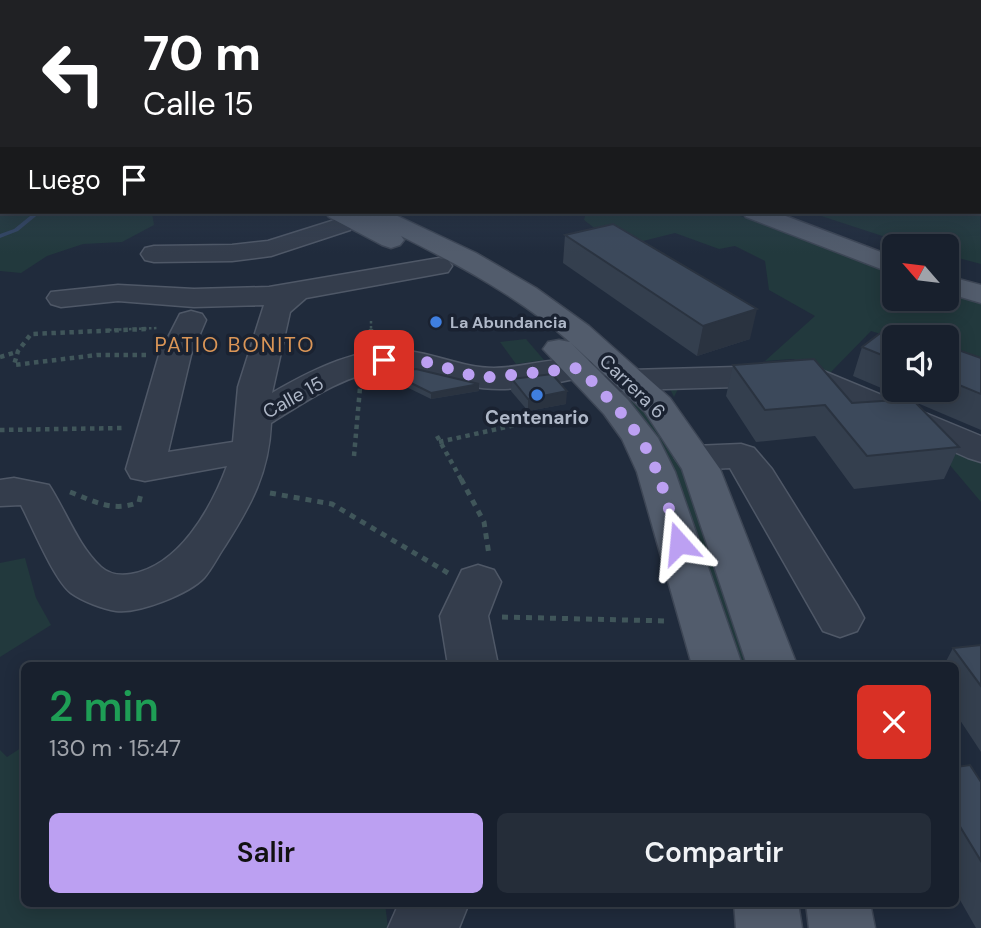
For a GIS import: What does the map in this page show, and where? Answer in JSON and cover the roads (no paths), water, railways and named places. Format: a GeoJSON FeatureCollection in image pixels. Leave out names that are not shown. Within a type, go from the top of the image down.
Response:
{"type":"FeatureCollection","features":[{"type":"Feature","properties":{"kind":"main road"},"geometry":{"type":"LineString","coordinates":[[759,214],[882,261]]}},
{"type":"Feature","properties":{"kind":"main road"},"geometry":{"type":"LineString","coordinates":[[792,214],[882,247]]}},
{"type":"Feature","properties":{"kind":"main road"},"geometry":{"type":"LineString","coordinates":[[351,217],[504,304],[596,387],[640,438],[656,472],[715,662]]}},
{"type":"Feature","properties":{"kind":"main road","name":"Carrera 6"},"geometry":{"type":"LineString","coordinates":[[351,217],[467,259],[526,294],[578,333],[596,387],[658,405],[701,469],[771,662]]}},
{"type":"Feature","properties":{"kind":"main road"},"geometry":{"type":"LineString","coordinates":[[959,273],[981,279]]}},
{"type":"Feature","properties":{"kind":"main road"},"geometry":{"type":"LineString","coordinates":[[959,288],[981,294]]}},
{"type":"Feature","properties":{"kind":"main road"},"geometry":{"type":"LineString","coordinates":[[766,907],[769,928]]}},
{"type":"Feature","properties":{"kind":"main road"},"geometry":{"type":"LineString","coordinates":[[839,907],[842,928]]}},
{"type":"Feature","properties":{"kind":"street"},"geometry":{"type":"LineString","coordinates":[[185,239],[351,217]]}},
{"type":"Feature","properties":{"kind":"street"},"geometry":{"type":"LineString","coordinates":[[154,254],[232,253],[271,248],[351,217]]}},
{"type":"Feature","properties":{"kind":"street"},"geometry":{"type":"LineString","coordinates":[[61,298],[118,293],[194,298],[295,293],[439,266]]}},
{"type":"Feature","properties":{"kind":"street"},"geometry":{"type":"LineString","coordinates":[[17,494],[87,582],[118,594],[151,588],[188,567],[226,512],[248,453],[255,387],[276,309],[295,293]]}},
{"type":"Feature","properties":{"kind":"street"},"geometry":{"type":"LineString","coordinates":[[183,335],[155,428],[142,485],[211,456],[248,453]]}},
{"type":"Feature","properties":{"kind":"street","name":"Calle 15"},"geometry":{"type":"LineString","coordinates":[[248,453],[294,394],[355,367],[384,360],[403,359],[426,362],[481,378],[596,387],[809,375],[981,450]]}},
{"type":"Feature","properties":{"kind":"street"},"geometry":{"type":"LineString","coordinates":[[694,458],[741,456],[758,478],[840,618]]}},
{"type":"Feature","properties":{"kind":"street"},"geometry":{"type":"LineString","coordinates":[[471,599],[473,662]]}},
{"type":"Feature","properties":{"kind":"street"},"geometry":{"type":"LineString","coordinates":[[421,928],[434,907]]}},
{"type":"Feature","properties":{"kind":"waterway"},"geometry":{"type":"LineString","coordinates":[[0,236],[16,230],[36,214]]}},
{"type":"Feature","properties":{"kind":"place","name":"La Abundancia"},"geometry":{"type":"Point","coordinates":[436,322]}},
{"type":"Feature","properties":{"kind":"place","name":"Centenario"},"geometry":{"type":"Point","coordinates":[537,395]}},
{"type":"Feature","properties":{"kind":"district","name":"PATIO BONITO"},"geometry":{"type":"Point","coordinates":[235,345]}}]}
